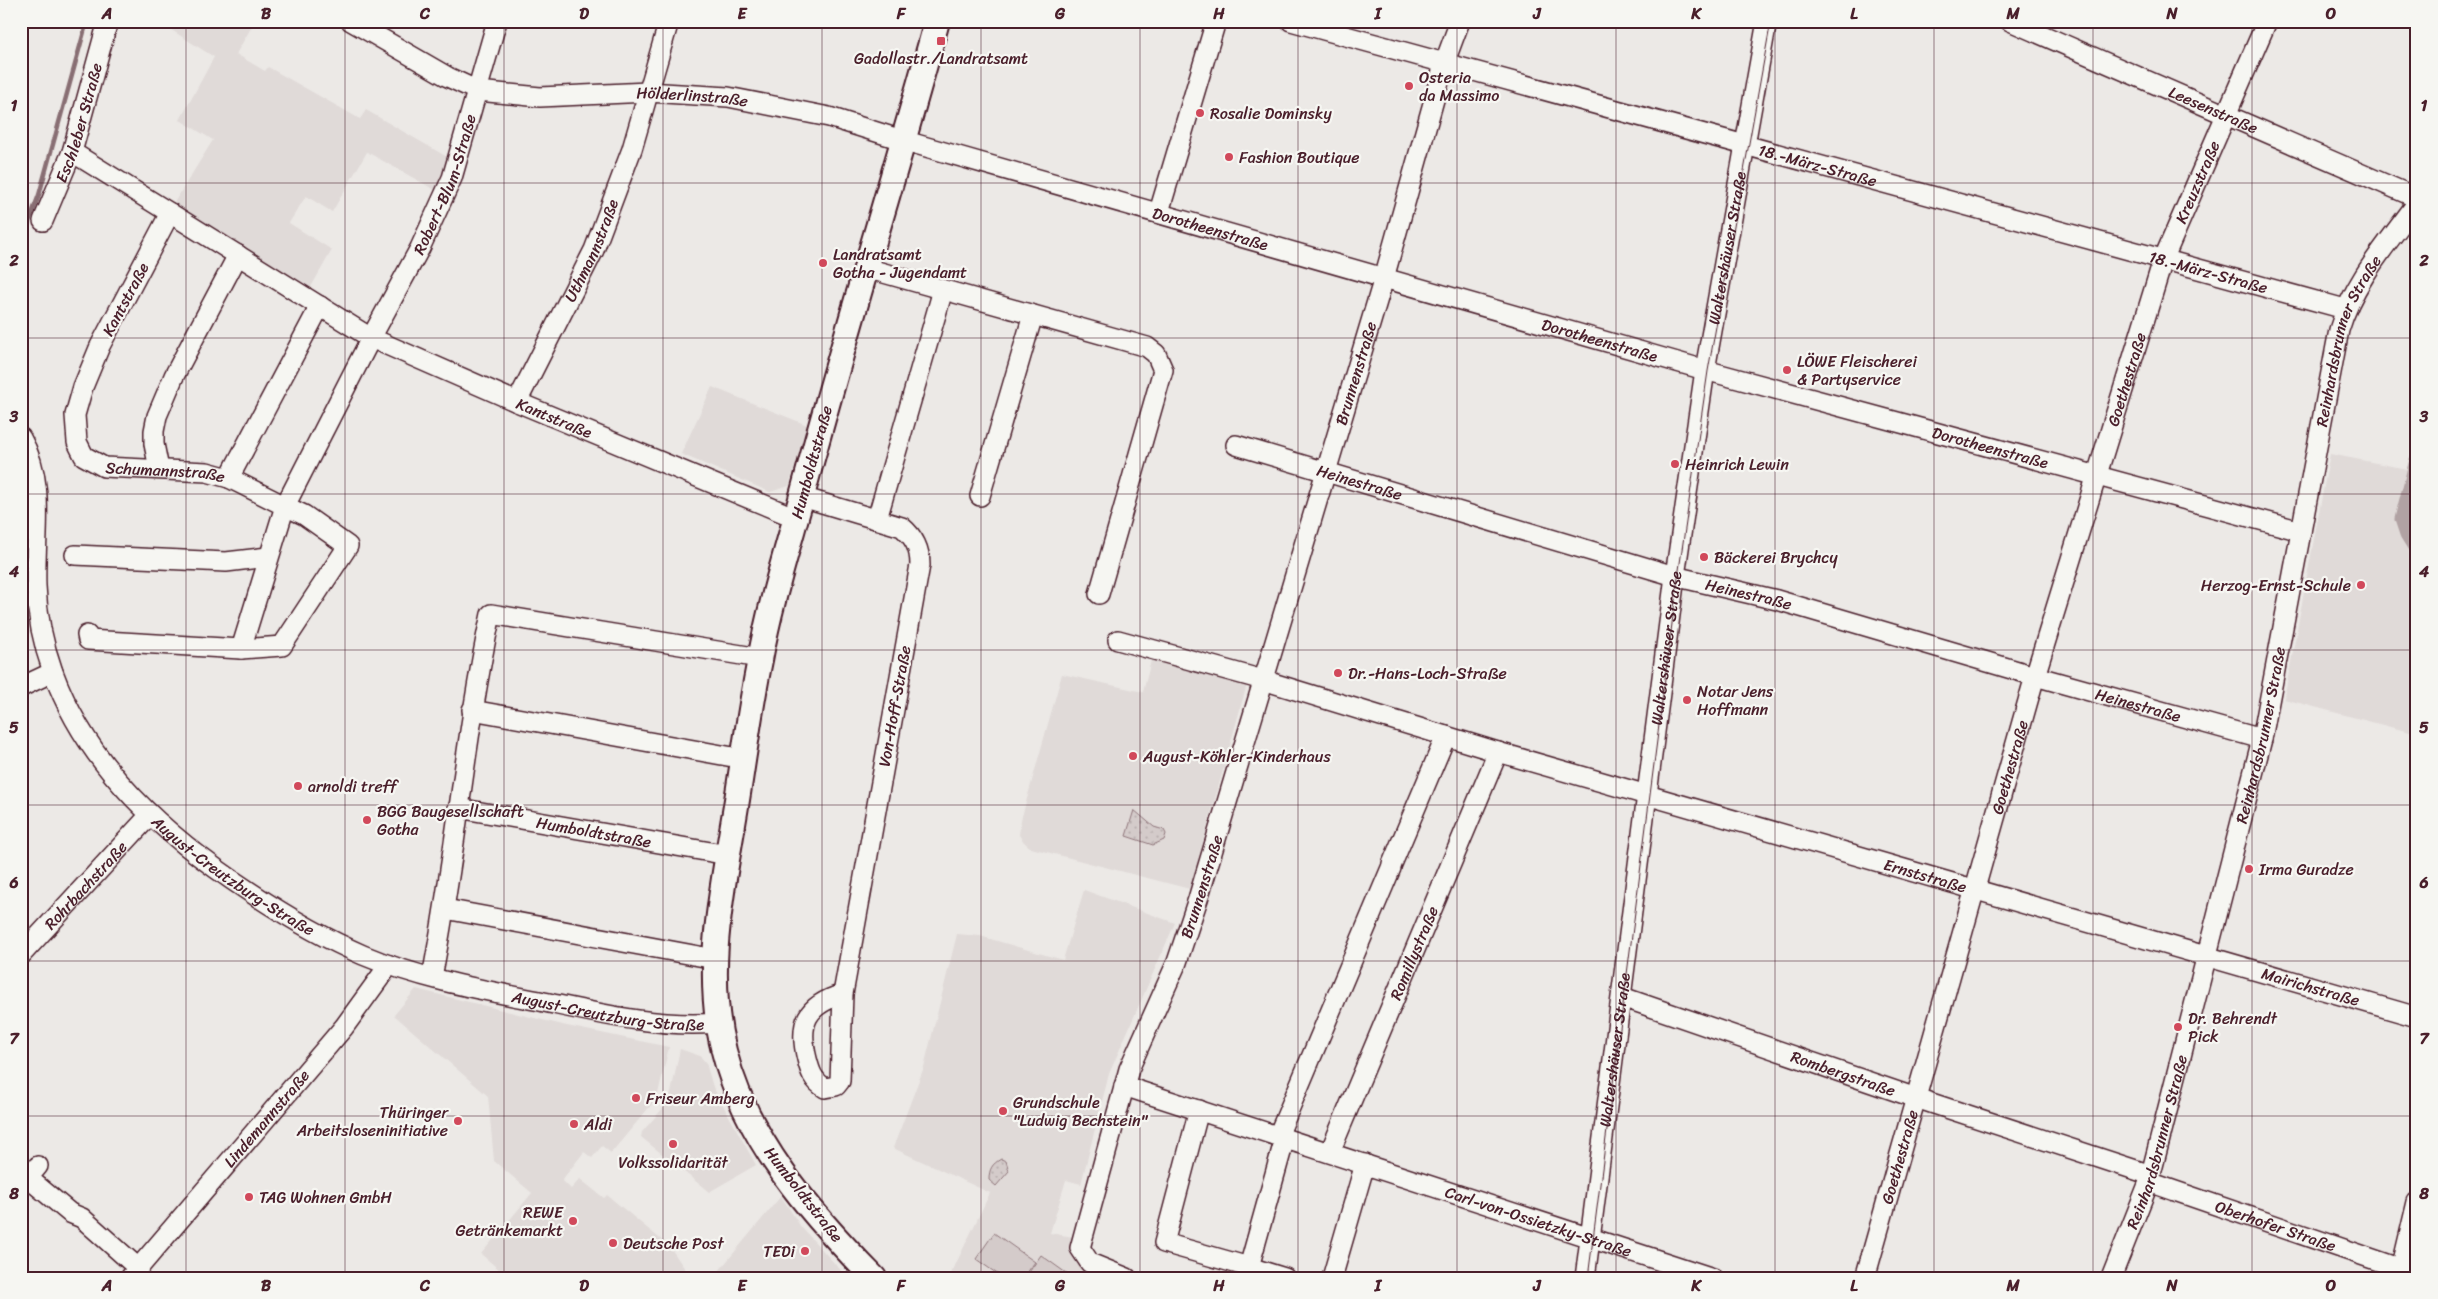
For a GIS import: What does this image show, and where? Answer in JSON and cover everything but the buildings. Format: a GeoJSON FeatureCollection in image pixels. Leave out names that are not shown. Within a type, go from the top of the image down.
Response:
{"type":"FeatureCollection","features":[{"type":"Feature","properties":{"kind":"main road","name":"Humboldtstraße"},"geometry":{"type":"LineString","coordinates":[[874,1278],[803,1199],[766,1148],[736,1089],[724,1053],[718,1023],[715,993],[715,959],[720,905],[760,658],[799,508],[937,21]]}},
{"type":"Feature","properties":{"kind":"street","name":"Eschleber Straße"},"geometry":{"type":"LineString","coordinates":[[43,221],[72,152],[108,21]]}},
{"type":"Feature","properties":{"kind":"street","name":"Hölderlinstraße"},"geometry":{"type":"LineString","coordinates":[[351,21],[448,78],[478,91],[540,97],[648,92],[728,97],[829,117],[902,140]]}},
{"type":"Feature","properties":{"kind":"street","name":"Robert-Blum-Straße"},"geometry":{"type":"LineString","coordinates":[[371,338],[420,248],[452,178],[497,21]]}},
{"type":"Feature","properties":{"kind":"street","name":"Uthmannstraße"},"geometry":{"type":"LineString","coordinates":[[517,402],[594,250],[632,149],[669,21]]}},
{"type":"Feature","properties":{"kind":"street"},"geometry":{"type":"LineString","coordinates":[[1159,212],[1216,21]]}},
{"type":"Feature","properties":{"kind":"street","name":"18.-März-Straße"},"geometry":{"type":"LineString","coordinates":[[1291,21],[2345,309]]}},
{"type":"Feature","properties":{"kind":"street","name":"Brunnenstraße"},"geometry":{"type":"LineString","coordinates":[[1124,1086],[1177,962],[1384,278],[1444,64],[1460,21]]}},
{"type":"Feature","properties":{"kind":"street","name":"Waltershäuser Straße"},"geometry":{"type":"LineString","coordinates":[[1585,1278],[1622,997],[1645,794],[1675,576],[1705,370],[1767,21]]}},
{"type":"Feature","properties":{"kind":"street","name":"Leesenstraße"},"geometry":{"type":"LineString","coordinates":[[2010,21],[2417,198]]}},
{"type":"Feature","properties":{"kind":"street","name":"Kreuzstraße"},"geometry":{"type":"LineString","coordinates":[[2163,260],[2267,21]]}},
{"type":"Feature","properties":{"kind":"street","name":"Dorotheenstraße"},"geometry":{"type":"LineString","coordinates":[[902,140],[1159,212],[1705,370],[2301,531]]}},
{"type":"Feature","properties":{"kind":"street","name":"Kantstraße"},"geometry":{"type":"LineString","coordinates":[[72,152],[371,338],[517,402],[799,508]]}},
{"type":"Feature","properties":{"kind":"street","name":"Reinhardsbrunner Straße"},"geometry":{"type":"LineString","coordinates":[[2111,1278],[2150,1179],[2262,739],[2332,360],[2345,309],[2358,284],[2417,203]]}},
{"type":"Feature","properties":{"kind":"street","name":"Kantstraße"},"geometry":{"type":"LineString","coordinates":[[83,387],[100,346],[170,214]]}},
{"type":"Feature","properties":{"kind":"street"},"geometry":{"type":"LineString","coordinates":[[159,469],[154,444],[157,416],[174,376],[238,256]]}},
{"type":"Feature","properties":{"kind":"street","name":"Goethestraße"},"geometry":{"type":"LineString","coordinates":[[1865,1278],[2035,676],[2163,260]]}},
{"type":"Feature","properties":{"kind":"street"},"geometry":{"type":"LineString","coordinates":[[866,268],[1147,347],[1156,354],[1163,370],[1099,594]]}},
{"type":"Feature","properties":{"kind":"street"},"geometry":{"type":"LineString","coordinates":[[877,519],[943,290]]}},
{"type":"Feature","properties":{"kind":"street"},"geometry":{"type":"LineString","coordinates":[[229,478],[320,306]]}},
{"type":"Feature","properties":{"kind":"street"},"geometry":{"type":"LineString","coordinates":[[980,496],[1033,314]]}},
{"type":"Feature","properties":{"kind":"street"},"geometry":{"type":"LineString","coordinates":[[241,648],[285,506],[371,338]]}},
{"type":"Feature","properties":{"kind":"street","name":"Schumannstraße"},"geometry":{"type":"LineString","coordinates":[[83,387],[76,406],[74,424],[76,442],[84,456],[98,465],[110,469],[159,469],[207,472],[229,478],[304,515],[348,546],[282,646],[241,648],[88,640],[87,635]]}},
{"type":"Feature","properties":{"kind":"street","name":"August-Creutzburg-Straße"},"geometry":{"type":"LineString","coordinates":[[21,438],[32,463],[36,483],[37,602],[43,640],[53,672],[68,706],[87,740],[120,783],[150,815],[204,860],[264,901],[314,931],[362,955],[389,965],[514,996],[641,1021],[675,1024],[718,1023]]}},
{"type":"Feature","properties":{"kind":"street","name":"Heinestraße"},"geometry":{"type":"LineString","coordinates":[[1236,445],[1675,576],[1777,600],[2035,676],[2262,739]]}},
{"type":"Feature","properties":{"kind":"street","name":"Von-Hoff-Straße"},"geometry":{"type":"LineString","coordinates":[[799,508],[877,519],[902,527],[908,532],[918,549],[920,565],[843,994]]}},
{"type":"Feature","properties":{"kind":"street"},"geometry":{"type":"LineString","coordinates":[[75,555],[226,562],[268,556]]}},
{"type":"Feature","properties":{"kind":"street"},"geometry":{"type":"LineString","coordinates":[[432,977],[445,908],[472,710],[490,614],[760,658]]}},
{"type":"Feature","properties":{"kind":"street"},"geometry":{"type":"LineString","coordinates":[[1118,640],[1263,680],[1498,752],[1645,794]]}},
{"type":"Feature","properties":{"kind":"street"},"geometry":{"type":"LineString","coordinates":[[21,687],[53,672]]}},
{"type":"Feature","properties":{"kind":"street"},"geometry":{"type":"LineString","coordinates":[[472,710],[744,759]]}},
{"type":"Feature","properties":{"kind":"street"},"geometry":{"type":"LineString","coordinates":[[1249,1267],[1282,1137],[1446,736]]}},
{"type":"Feature","properties":{"kind":"street","name":"Romillystraße"},"geometry":{"type":"LineString","coordinates":[[1330,1152],[1498,752]]}},
{"type":"Feature","properties":{"kind":"street","name":"Ernststraße"},"geometry":{"type":"LineString","coordinates":[[1645,794],[2207,955]]}},
{"type":"Feature","properties":{"kind":"street","name":"Humboldtstraße"},"geometry":{"type":"LineString","coordinates":[[458,808],[728,855]]}},
{"type":"Feature","properties":{"kind":"street","name":"Rohrbachstraße"},"geometry":{"type":"LineString","coordinates":[[21,955],[150,815]]}},
{"type":"Feature","properties":{"kind":"street"},"geometry":{"type":"LineString","coordinates":[[445,908],[715,959]]}},
{"type":"Feature","properties":{"kind":"street","name":"Mairichstraße"},"geometry":{"type":"LineString","coordinates":[[2207,955],[2417,1016]]}},
{"type":"Feature","properties":{"kind":"street","name":"Lindemannstraße"},"geometry":{"type":"LineString","coordinates":[[38,1166],[28,1178],[70,1213],[82,1218],[134,1273],[344,1027],[389,965]]}},
{"type":"Feature","properties":{"kind":"street","name":"Rombergstraße"},"geometry":{"type":"LineString","coordinates":[[1622,997],[2150,1179]]}},
{"type":"Feature","properties":{"kind":"street"},"geometry":{"type":"LineString","coordinates":[[1124,1086],[1080,1248],[1090,1263],[1127,1278]]}},
{"type":"Feature","properties":{"kind":"street","name":"Carl-von-Ossietzky-Straße"},"geometry":{"type":"LineString","coordinates":[[1124,1086],[1713,1278]]}},
{"type":"Feature","properties":{"kind":"street"},"geometry":{"type":"LineString","coordinates":[[1199,1110],[1164,1243],[1284,1278]]}},
{"type":"Feature","properties":{"kind":"street"},"geometry":{"type":"LineString","coordinates":[[1332,1278],[1365,1164]]}},
{"type":"Feature","properties":{"kind":"street","name":"Oberhofer Straße"},"geometry":{"type":"LineString","coordinates":[[2150,1179],[2400,1274]]}},
{"type":"Feature","properties":{"kind":"street"},"geometry":{"type":"LineString","coordinates":[[2400,1274],[2417,1202]]}},
{"type":"Feature","properties":{"kind":"shaded area"},"geometry":{"type":"Polygon","coordinates":[[[144,21],[255,21],[236,54],[265,71],[268,67],[360,119],[366,110],[449,158],[435,190],[367,152],[332,212],[306,196],[289,223],[332,250],[311,287],[255,256],[172,206],[213,140],[180,120],[214,57],[162,24],[144,21]]]}},
{"type":"Feature","properties":{"kind":"shaded area"},"geometry":{"type":"Polygon","coordinates":[[[712,387],[807,425],[789,486],[770,492],[681,454],[712,387]]]}},
{"type":"Feature","properties":{"kind":"shaded area","name":"Herzog-Ernst-Schule"},"geometry":{"type":"Polygon","coordinates":[[[2330,454],[2417,471],[2417,734],[2284,699],[2330,454]]]}},
{"type":"Feature","properties":{"kind":"shaded area","name":"August-Köhler-Kinderhaus"},"geometry":{"type":"Polygon","coordinates":[[[1152,657],[1247,684],[1190,889],[1031,848],[1019,835],[1021,820],[1062,674],[1143,692],[1152,657]]]}},
{"type":"Feature","properties":{"kind":"shaded area"},"geometry":{"type":"Polygon","coordinates":[[[1134,810],[1154,827],[1164,830],[1166,834],[1164,840],[1153,845],[1126,836],[1134,810]]]}},
{"type":"Feature","properties":{"kind":"shaded area","name":"Grundschule \"Ludwig Bechstein\""},"geometry":{"type":"Polygon","coordinates":[[[1084,890],[1175,923],[1109,1074],[1081,1184],[1066,1180],[1050,1233],[1079,1238],[1078,1256],[1082,1270],[1097,1278],[949,1278],[990,1193],[893,1148],[924,1067],[957,934],[980,936],[1063,960],[1084,890]]]}},
{"type":"Feature","properties":{"kind":"shaded area"},"geometry":{"type":"Polygon","coordinates":[[[416,989],[567,1026],[669,1047],[657,1098],[611,1153],[602,1146],[592,1158],[584,1152],[562,1180],[571,1189],[580,1179],[604,1198],[607,1195],[670,1247],[691,1278],[509,1278],[481,1254],[532,1193],[494,1161],[488,1096],[394,1015],[416,989]]]}},
{"type":"Feature","properties":{"kind":"shaded area"},"geometry":{"type":"Polygon","coordinates":[[[680,1049],[700,1056],[706,1063],[713,1087],[756,1165],[709,1192],[641,1137],[642,1132],[664,1107],[671,1093],[680,1049]]]}},
{"type":"Feature","properties":{"kind":"shaded area"},"geometry":{"type":"Polygon","coordinates":[[[1001,1159],[1006,1161],[1009,1171],[996,1186],[989,1180],[990,1173],[993,1165],[1001,1159]]]}},
{"type":"Feature","properties":{"kind":"shaded area"},"geometry":{"type":"Polygon","coordinates":[[[781,1196],[801,1227],[848,1278],[713,1278],[781,1196]]]}},
{"type":"Feature","properties":{"kind":"shaded area"},"geometry":{"type":"Polygon","coordinates":[[[994,1233],[1035,1262],[1023,1278],[1003,1278],[976,1259],[994,1233]]]}},
{"type":"Feature","properties":{"kind":"shaded area"},"geometry":{"type":"Polygon","coordinates":[[[1041,1255],[1073,1278],[1025,1278],[1041,1255]]]}},
{"type":"Feature","properties":{"kind":"waterway"},"geometry":{"type":"LineString","coordinates":[[21,242],[39,195],[87,21]]}},
{"type":"Feature","properties":{"kind":"waterway"},"geometry":{"type":"LineString","coordinates":[[2417,460],[2402,519],[2407,534],[2417,550]]}},
{"type":"Feature","properties":{"kind":"tram line"},"geometry":{"type":"LineString","coordinates":[[1588,1278],[1678,577],[1708,371],[1771,21]]}},
{"type":"Feature","properties":{"kind":"place","name":"Gadollastr./Landratsamt"},"geometry":{"type":"Point","coordinates":[941,41]}},
{"type":"Feature","properties":{"kind":"place","name":"Osteria da Massimo"},"geometry":{"type":"Point","coordinates":[1409,86]}},
{"type":"Feature","properties":{"kind":"place","name":"Rosalie Dominsky"},"geometry":{"type":"Point","coordinates":[1200,113]}},
{"type":"Feature","properties":{"kind":"place","name":"Fashion Boutique"},"geometry":{"type":"Point","coordinates":[1229,157]}},
{"type":"Feature","properties":{"kind":"place","name":"Landratsamt Gotha - Jugendamt"},"geometry":{"type":"Point","coordinates":[823,263]}},
{"type":"Feature","properties":{"kind":"place","name":"LÖWE Fleischerei & Partyservice"},"geometry":{"type":"Point","coordinates":[1787,370]}},
{"type":"Feature","properties":{"kind":"place","name":"Heinrich Lewin"},"geometry":{"type":"Point","coordinates":[1675,464]}},
{"type":"Feature","properties":{"kind":"place","name":"Bäckerei Brychcy"},"geometry":{"type":"Point","coordinates":[1704,557]}},
{"type":"Feature","properties":{"kind":"place","name":"Herzog-Ernst-Schule"},"geometry":{"type":"Point","coordinates":[2361,585]}},
{"type":"Feature","properties":{"kind":"place","name":"Dr.-Hans-Loch-Straße"},"geometry":{"type":"Point","coordinates":[1338,673]}},
{"type":"Feature","properties":{"kind":"place","name":"Notar Jens Hoffmann"},"geometry":{"type":"Point","coordinates":[1687,700]}},
{"type":"Feature","properties":{"kind":"place","name":"August-Köhler-Kinderhaus"},"geometry":{"type":"Point","coordinates":[1133,756]}},
{"type":"Feature","properties":{"kind":"place","name":"arnoldi treff"},"geometry":{"type":"Point","coordinates":[298,786]}},
{"type":"Feature","properties":{"kind":"place","name":"BGG Baugesellschaft Gotha"},"geometry":{"type":"Point","coordinates":[367,820]}},
{"type":"Feature","properties":{"kind":"place","name":"Irma Guradze"},"geometry":{"type":"Point","coordinates":[2249,869]}},
{"type":"Feature","properties":{"kind":"place","name":"Dr. Behrendt Pick"},"geometry":{"type":"Point","coordinates":[2178,1027]}},
{"type":"Feature","properties":{"kind":"place","name":"Friseur Amberg"},"geometry":{"type":"Point","coordinates":[636,1098]}},
{"type":"Feature","properties":{"kind":"place","name":"Grundschule \"Ludwig Bechstein\""},"geometry":{"type":"Point","coordinates":[1003,1111]}},
{"type":"Feature","properties":{"kind":"place","name":"Thüringer Arbeitsloseninitiative"},"geometry":{"type":"Point","coordinates":[458,1121]}},
{"type":"Feature","properties":{"kind":"place","name":"Aldi"},"geometry":{"type":"Point","coordinates":[574,1124]}},
{"type":"Feature","properties":{"kind":"place","name":"Volkssolidarität"},"geometry":{"type":"Point","coordinates":[673,1144]}},
{"type":"Feature","properties":{"kind":"place","name":"TAG Wohnen GmbH"},"geometry":{"type":"Point","coordinates":[249,1197]}},
{"type":"Feature","properties":{"kind":"place","name":"REWE Getränkemarkt"},"geometry":{"type":"Point","coordinates":[573,1221]}},
{"type":"Feature","properties":{"kind":"place","name":"Deutsche Post"},"geometry":{"type":"Point","coordinates":[613,1243]}},
{"type":"Feature","properties":{"kind":"place","name":"TEDi"},"geometry":{"type":"Point","coordinates":[805,1251]}}]}
